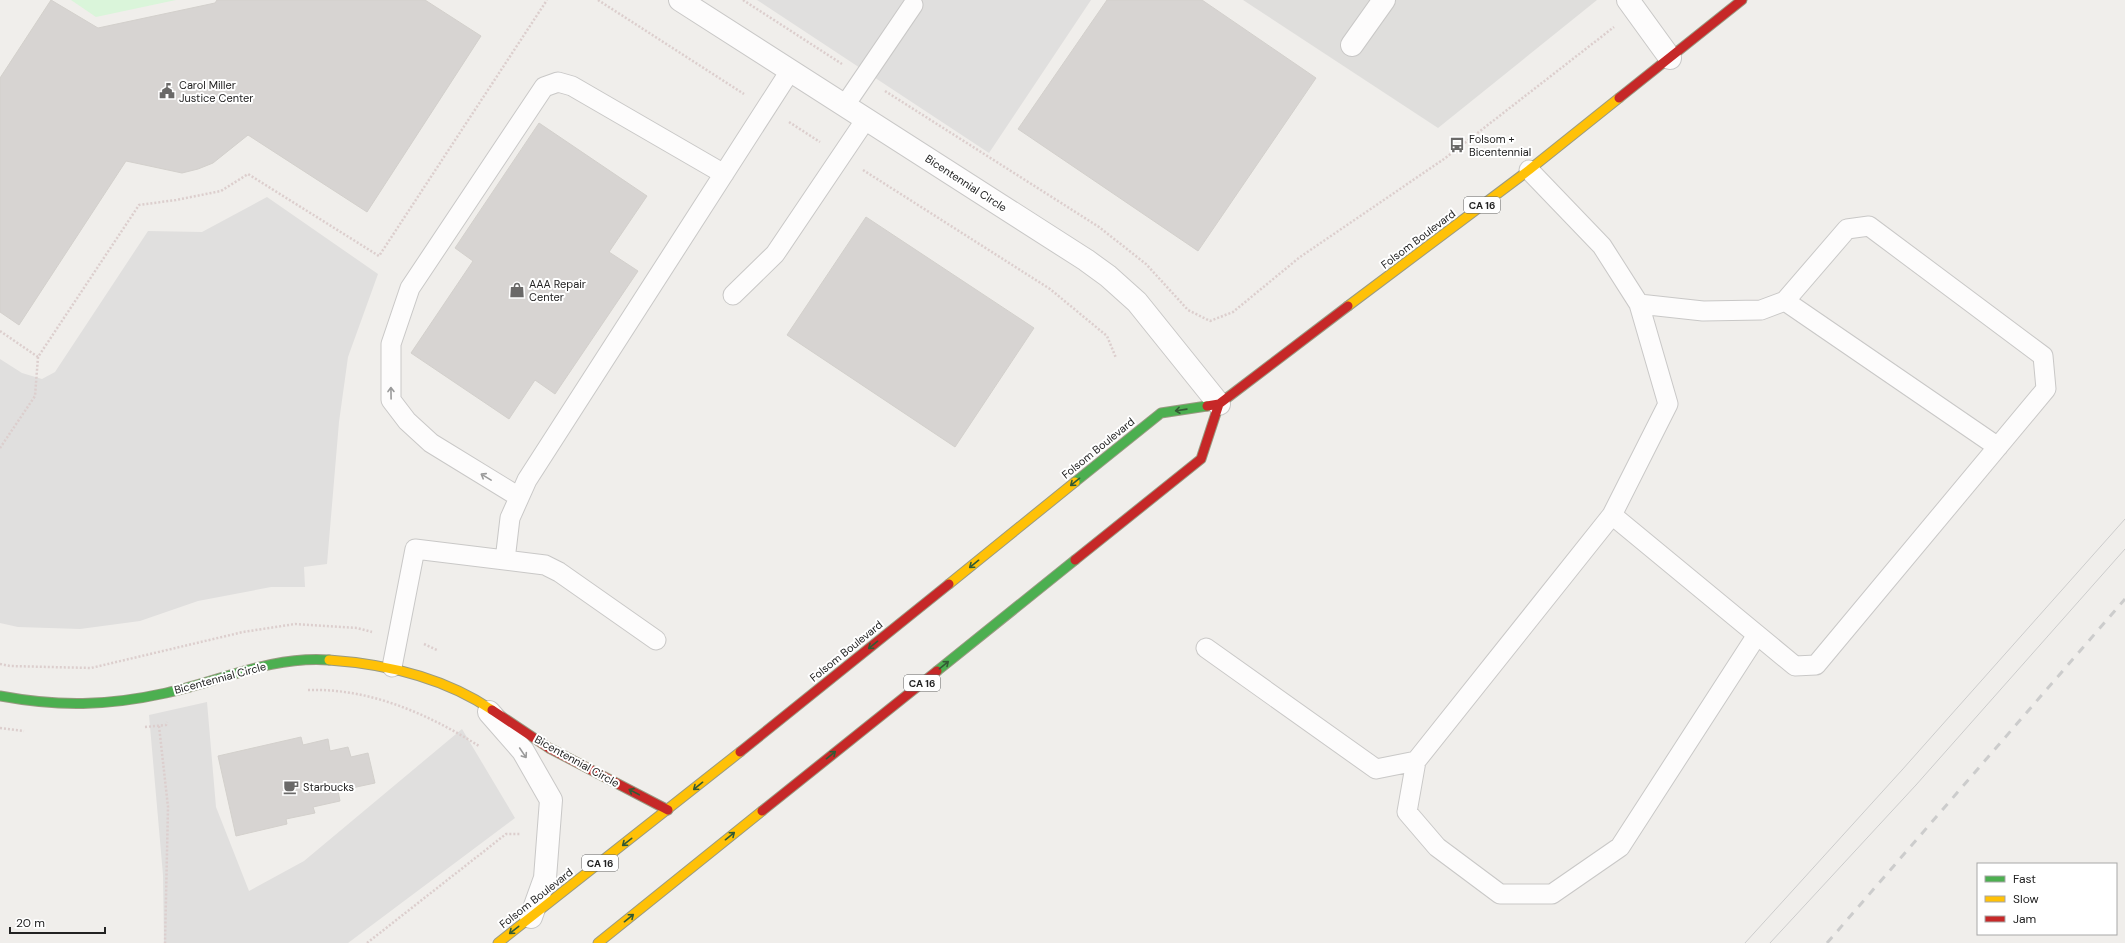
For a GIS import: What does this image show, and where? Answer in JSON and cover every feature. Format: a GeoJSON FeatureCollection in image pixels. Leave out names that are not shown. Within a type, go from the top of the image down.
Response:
{"type":"FeatureCollection","features":[{"type":"Feature","properties":{"kind":"main road","name":"Folsom Boulevard"},"geometry":{"type":"LineString","coordinates":[[498,943],[668,810],[1161,413],[1219,404],[1529,170],[1742,0]]}},
{"type":"Feature","properties":{"kind":"main road","name":"CA 16"},"geometry":{"type":"LineString","coordinates":[[598,943],[1201,459],[1219,404]]}},
{"type":"Feature","properties":{"kind":"main road","name":"Bicentennial Circle"},"geometry":{"type":"LineString","coordinates":[[0,696],[37,702],[72,705],[113,702],[167,692],[261,665],[321,659],[365,662],[392,667],[440,682],[480,702],[549,748],[668,810]]}},
{"type":"Feature","properties":{"kind":"street","name":"Bicentennial Circle"},"geometry":{"type":"LineString","coordinates":[[680,0],[1079,255],[1108,276],[1137,302],[1219,404]]}},
{"type":"Feature","properties":{"kind":"street"},"geometry":{"type":"LineString","coordinates":[[1352,45],[1384,0]]}},
{"type":"Feature","properties":{"kind":"street"},"geometry":{"type":"LineString","coordinates":[[1632,5],[1670,58]]}},
{"type":"Feature","properties":{"kind":"street"},"geometry":{"type":"LineString","coordinates":[[480,702],[523,751],[552,800],[545,878],[531,917]]}},
{"type":"Feature","properties":{"kind":"lane"},"geometry":{"type":"LineString","coordinates":[[845,105],[912,4]]}},
{"type":"Feature","properties":{"kind":"lane"},"geometry":{"type":"LineString","coordinates":[[505,560],[510,518],[527,480],[790,71]]}},
{"type":"Feature","properties":{"kind":"lane"},"geometry":{"type":"LineString","coordinates":[[519,497],[431,443],[407,421],[391,400],[391,344],[410,288],[544,87],[558,82],[572,86],[724,174]]}},
{"type":"Feature","properties":{"kind":"lane"},"geometry":{"type":"LineString","coordinates":[[733,295],[775,254],[866,118]]}},
{"type":"Feature","properties":{"kind":"lane"},"geometry":{"type":"LineString","coordinates":[[1529,170],[1602,246],[1639,304],[1668,404],[1612,515],[1416,761],[1407,812],[1437,847],[1500,894],[1552,894],[1620,847],[1757,635]]}},
{"type":"Feature","properties":{"kind":"lane"},"geometry":{"type":"LineString","coordinates":[[1612,515],[1795,666],[1816,665],[2046,389],[2043,356],[1869,226],[1847,229],[1785,301],[1762,310],[1703,311],[1639,304]]}},
{"type":"Feature","properties":{"kind":"lane"},"geometry":{"type":"LineString","coordinates":[[1785,301],[1998,447]]}},
{"type":"Feature","properties":{"kind":"lane"},"geometry":{"type":"LineString","coordinates":[[392,667],[415,549],[545,565],[559,572],[656,640]]}},
{"type":"Feature","properties":{"kind":"lane"},"geometry":{"type":"LineString","coordinates":[[1206,648],[1376,769],[1416,761]]}},
{"type":"Feature","properties":{"kind":"path"},"geometry":{"type":"LineString","coordinates":[[0,448],[35,396],[38,357],[139,205],[176,200],[221,191],[248,174],[379,256],[547,0]]}},
{"type":"Feature","properties":{"kind":"path"},"geometry":{"type":"LineString","coordinates":[[743,0],[1099,227],[1146,264],[1188,310],[1210,321],[1233,312],[1300,257],[1444,159],[1632,5]]}},
{"type":"Feature","properties":{"kind":"path"},"geometry":{"type":"LineString","coordinates":[[0,331],[38,357]]}},
{"type":"Feature","properties":{"kind":"path"},"geometry":{"type":"LineString","coordinates":[[304,690],[361,694],[379,699],[428,717],[479,745],[485,751]]}},
{"type":"Feature","properties":{"kind":"path"},"geometry":{"type":"LineString","coordinates":[[144,727],[166,725],[168,715]]}},
{"type":"Feature","properties":{"kind":"path"},"geometry":{"type":"LineString","coordinates":[[158,726],[168,807],[165,943]]}},
{"type":"Feature","properties":{"kind":"path"},"geometry":{"type":"LineString","coordinates":[[0,728],[25,731]]}},
{"type":"Feature","properties":{"kind":"path"},"geometry":{"type":"LineString","coordinates":[[367,943],[506,834],[524,833]]}},
{"type":"Feature","properties":{"kind":"shaded area"},"geometry":{"type":"Polygon","coordinates":[[[757,0],[1091,0],[989,153],[757,0]]]}},
{"type":"Feature","properties":{"kind":"shaded area"},"geometry":{"type":"Polygon","coordinates":[[[1243,0],[1597,0],[1438,128],[1243,0]]]}},
{"type":"Feature","properties":{"kind":"shaded area"},"geometry":{"type":"Polygon","coordinates":[[[267,197],[378,274],[348,357],[339,422],[327,564],[304,567],[305,587],[271,587],[198,601],[140,621],[80,629],[18,627],[0,623],[0,359],[22,373],[42,379],[55,372],[148,231],[202,232],[267,197]]]}},
{"type":"Feature","properties":{"kind":"shaded area"},"geometry":{"type":"Polygon","coordinates":[[[207,702],[216,807],[249,891],[304,861],[462,729],[515,818],[348,943],[164,943],[163,875],[149,715],[207,702]]]}},
{"type":"Feature","properties":{"kind":"green space"},"geometry":{"type":"Polygon","coordinates":[[[71,0],[176,0],[96,17],[71,0]]]}},
{"type":"Feature","properties":{"kind":"building"},"geometry":{"type":"Polygon","coordinates":[[[51,0],[98,28],[215,3],[217,0],[425,0],[481,36],[367,212],[248,135],[213,163],[182,173],[126,161],[19,325],[0,312],[0,78],[51,0]]]}},
{"type":"Feature","properties":{"kind":"building"},"geometry":{"type":"Polygon","coordinates":[[[1107,0],[1202,0],[1316,78],[1198,251],[1018,129],[1107,0]]]}},
{"type":"Feature","properties":{"kind":"building"},"geometry":{"type":"Polygon","coordinates":[[[539,123],[647,196],[609,252],[638,271],[555,394],[535,380],[509,419],[411,353],[473,261],[455,248],[539,123]]]}},
{"type":"Feature","properties":{"kind":"building"},"geometry":{"type":"Polygon","coordinates":[[[866,217],[1034,328],[955,447],[787,335],[866,217]]]}},
{"type":"Feature","properties":{"kind":"building","name":"Starbucks"},"geometry":{"type":"Polygon","coordinates":[[[301,737],[303,745],[328,739],[330,751],[348,747],[351,757],[368,753],[375,783],[338,791],[340,801],[313,807],[315,813],[286,819],[287,824],[236,836],[218,756],[301,737]]]}},
{"type":"Feature","properties":{"kind":"tram line"},"geometry":{"type":"LineString","coordinates":[[1745,943],[1902,770],[2125,519]]}},
{"type":"Feature","properties":{"kind":"tram line"},"geometry":{"type":"LineString","coordinates":[[1770,943],[1916,785],[2125,549]]}},
{"type":"Feature","properties":{"kind":"railway"},"geometry":{"type":"LineString","coordinates":[[1827,943],[2125,599]]}},
{"type":"Feature","properties":{"kind":"traffic: fast"},"geometry":{"type":"LineString","coordinates":[[1075,482],[1161,413],[1207,406]]}},
{"type":"Feature","properties":{"kind":"traffic: fast"},"geometry":{"type":"LineString","coordinates":[[937,671],[1075,560]]}},
{"type":"Feature","properties":{"kind":"traffic: fast"},"geometry":{"type":"LineString","coordinates":[[0,696],[43,702],[83,704],[103,703],[166,693],[246,670],[286,662],[329,660]]}},
{"type":"Feature","properties":{"kind":"traffic: slow"},"geometry":{"type":"LineString","coordinates":[[1348,306],[1529,170],[1619,98]]}},
{"type":"Feature","properties":{"kind":"traffic: slow"},"geometry":{"type":"LineString","coordinates":[[949,584],[1075,482]]}},
{"type":"Feature","properties":{"kind":"traffic: slow"},"geometry":{"type":"LineString","coordinates":[[329,660],[372,665],[414,674],[454,689],[492,710]]}},
{"type":"Feature","properties":{"kind":"traffic: slow"},"geometry":{"type":"LineString","coordinates":[[498,943],[740,752]]}},
{"type":"Feature","properties":{"kind":"traffic: slow"},"geometry":{"type":"LineString","coordinates":[[598,943],[762,811]]}},
{"type":"Feature","properties":{"kind":"traffic: jam"},"geometry":{"type":"LineString","coordinates":[[1619,98],[1742,0]]}},
{"type":"Feature","properties":{"kind":"traffic: jam"},"geometry":{"type":"LineString","coordinates":[[1207,406],[1219,404],[1348,306]]}},
{"type":"Feature","properties":{"kind":"traffic: jam"},"geometry":{"type":"LineString","coordinates":[[1075,560],[1201,459],[1219,404]]}},
{"type":"Feature","properties":{"kind":"traffic: jam"},"geometry":{"type":"LineString","coordinates":[[740,752],[949,584]]}},
{"type":"Feature","properties":{"kind":"traffic: jam"},"geometry":{"type":"LineString","coordinates":[[762,811],[937,671]]}},
{"type":"Feature","properties":{"kind":"traffic: jam"},"geometry":{"type":"LineString","coordinates":[[492,710],[549,748],[668,810]]}},
{"type":"Feature","properties":{"kind":"place","name":"Carol Miller Justice Center"},"geometry":{"type":"Point","coordinates":[167,91]}},
{"type":"Feature","properties":{"kind":"place","name":"Folsom + Bicentennial"},"geometry":{"type":"Point","coordinates":[1457,145]}},
{"type":"Feature","properties":{"kind":"place","name":"AAA Repair Center"},"geometry":{"type":"Point","coordinates":[517,290]}},
{"type":"Feature","properties":{"kind":"place","name":"Starbucks"},"geometry":{"type":"Point","coordinates":[291,787]}}]}
